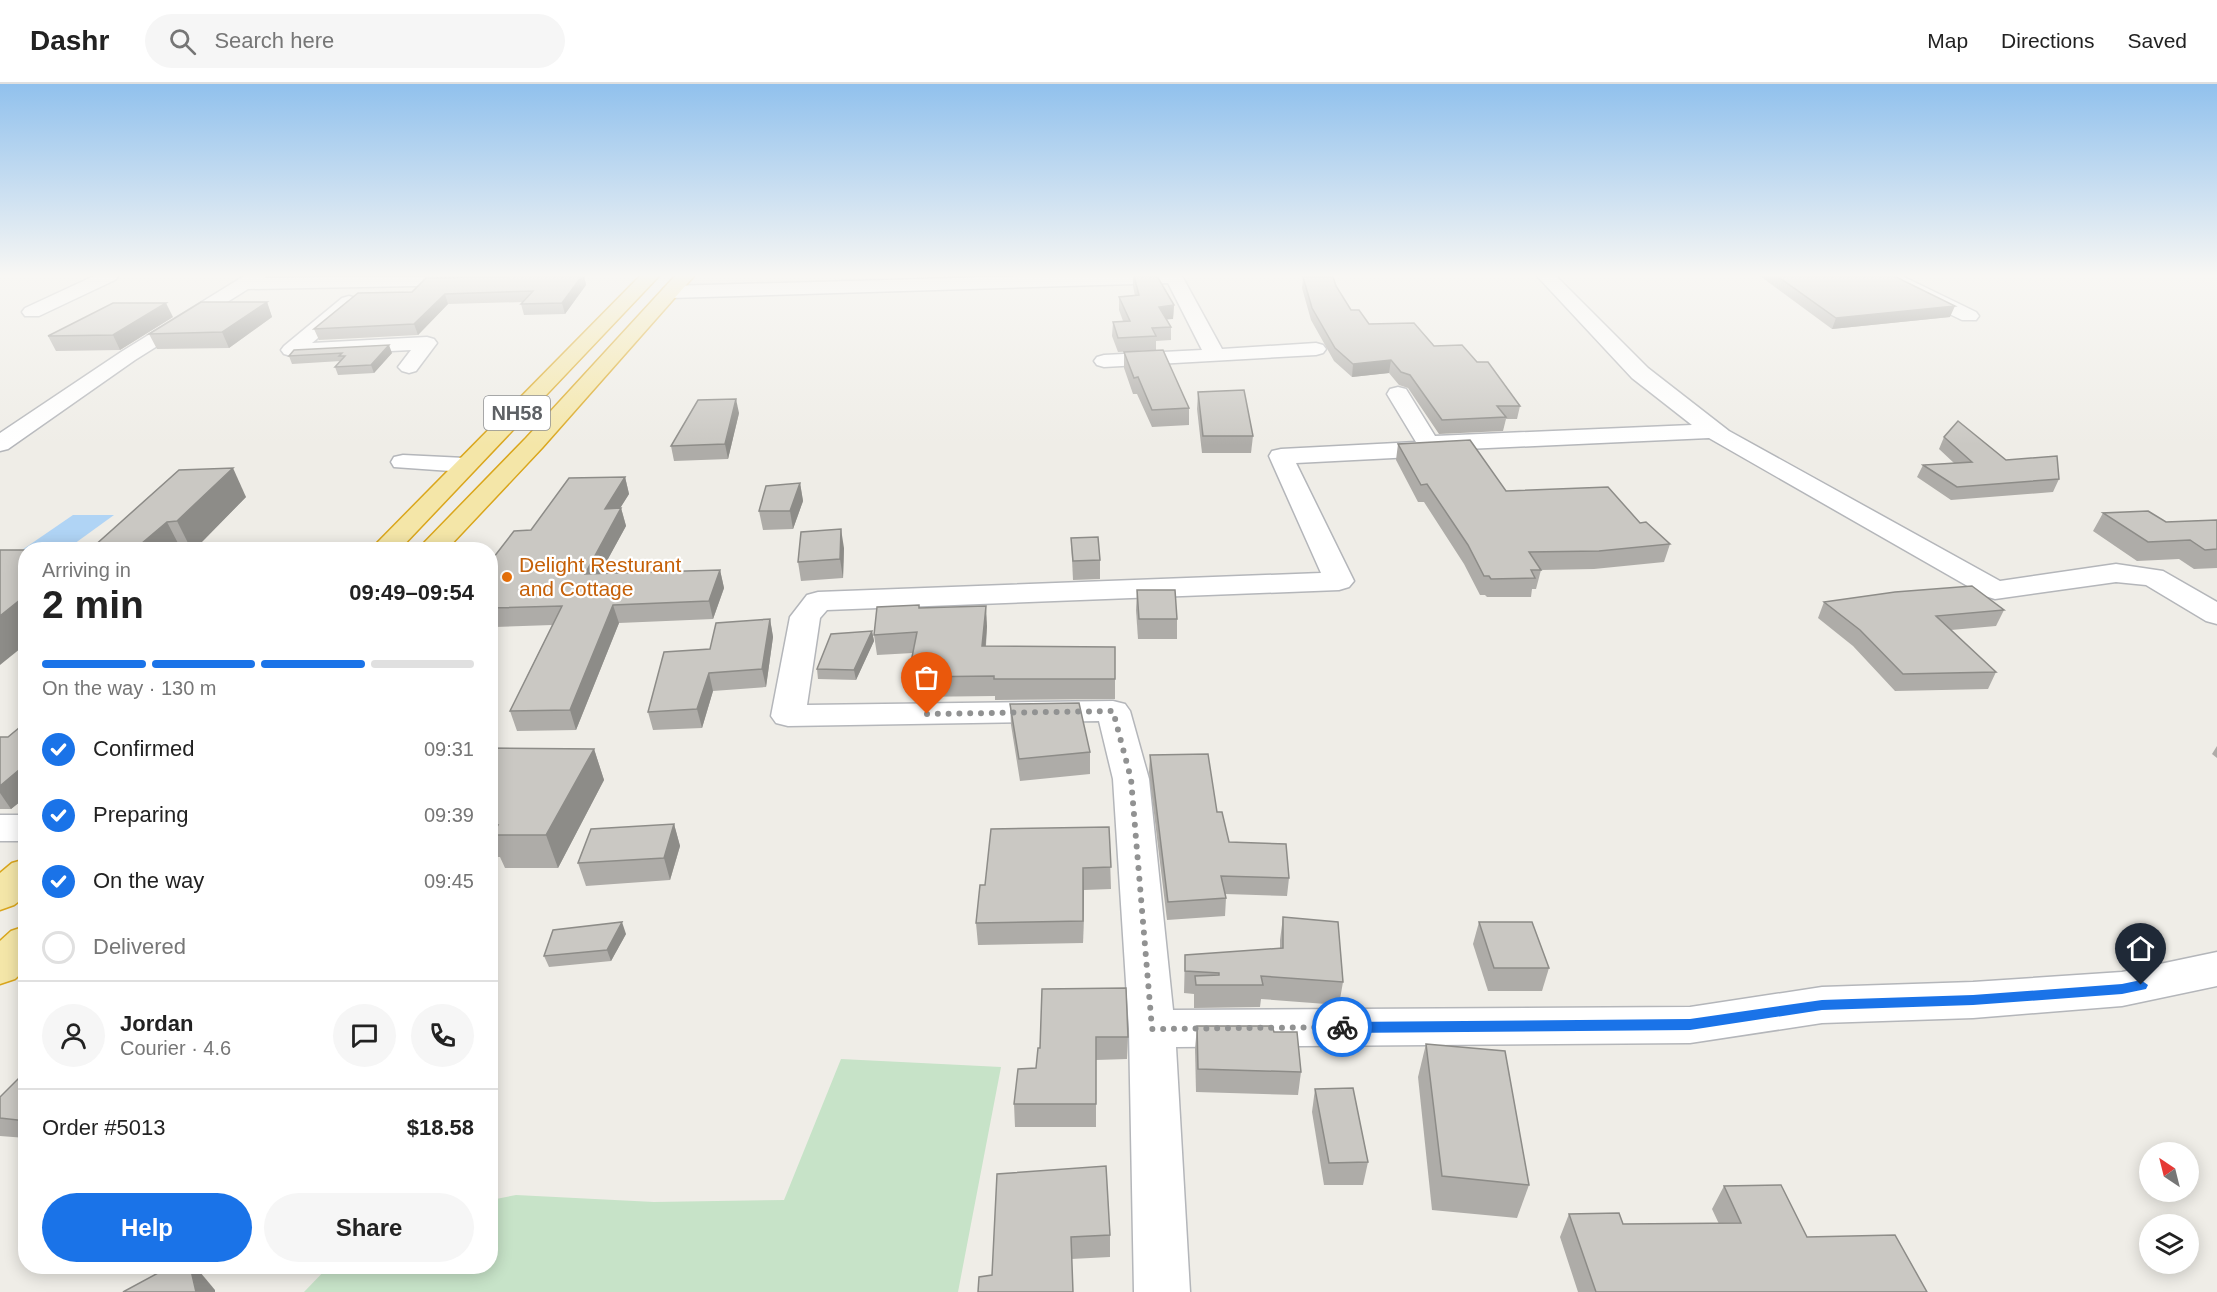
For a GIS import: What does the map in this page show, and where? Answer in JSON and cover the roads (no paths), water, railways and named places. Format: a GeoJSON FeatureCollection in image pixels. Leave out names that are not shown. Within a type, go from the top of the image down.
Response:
{"type":"FeatureCollection","features":[{"type":"Feature","properties":{"kind":"highway","name":"NH58"},"geometry":{"type":"LineString","coordinates":[[391,542],[595,332]]}},
{"type":"Feature","properties":{"kind":"highway","name":"NH58"},"geometry":{"type":"LineString","coordinates":[[439,542],[534,443],[633,332]]}},
{"type":"Feature","properties":{"kind":"highway"},"geometry":{"type":"LineString","coordinates":[[0,895],[18,880]]}},
{"type":"Feature","properties":{"kind":"highway"},"geometry":{"type":"LineString","coordinates":[[0,967],[18,950]]}},
{"type":"Feature","properties":{"kind":"street"},"geometry":{"type":"LineString","coordinates":[[0,444],[128,356],[167,332]]}},
{"type":"Feature","properties":{"kind":"street"},"geometry":{"type":"LineString","coordinates":[[313,332],[291,350],[428,344],[409,367]]}},
{"type":"Feature","properties":{"kind":"street"},"geometry":{"type":"LineString","coordinates":[[1203,332],[1215,356]]}},
{"type":"Feature","properties":{"kind":"street"},"geometry":{"type":"LineString","coordinates":[[1601,332],[1640,373],[1715,431],[1995,590],[2116,573],[2153,578],[2217,615]]}},
{"type":"Feature","properties":{"kind":"street"},"geometry":{"type":"LineString","coordinates":[[1104,360],[1316,349]]}},
{"type":"Feature","properties":{"kind":"street"},"geometry":{"type":"LineString","coordinates":[[1162,1292],[1152,1029],[1131,779],[1113,711],[788,716],[805,617],[818,601],[1339,581],[1281,456],[1432,449],[1398,394]]}},
{"type":"Feature","properties":{"kind":"street"},"geometry":{"type":"LineString","coordinates":[[1428,443],[1715,431]]}},
{"type":"Feature","properties":{"kind":"street"},"geometry":{"type":"LineString","coordinates":[[403,462],[465,465]]}},
{"type":"Feature","properties":{"kind":"street"},"geometry":{"type":"LineString","coordinates":[[0,828],[18,828]]}},
{"type":"Feature","properties":{"kind":"street"},"geometry":{"type":"LineString","coordinates":[[1152,1029],[1690,1025],[1822,1005],[1973,1000],[2122,989],[2217,969]]}},
{"type":"Feature","properties":{"kind":"water"},"geometry":{"type":"Polygon","coordinates":[[[73,515],[114,515],[77,542],[34,542],[73,515]]]}},
{"type":"Feature","properties":{"kind":"place","name":"Delight Resturant and Cottage"},"geometry":{"type":"Point","coordinates":[507,577]}}]}
